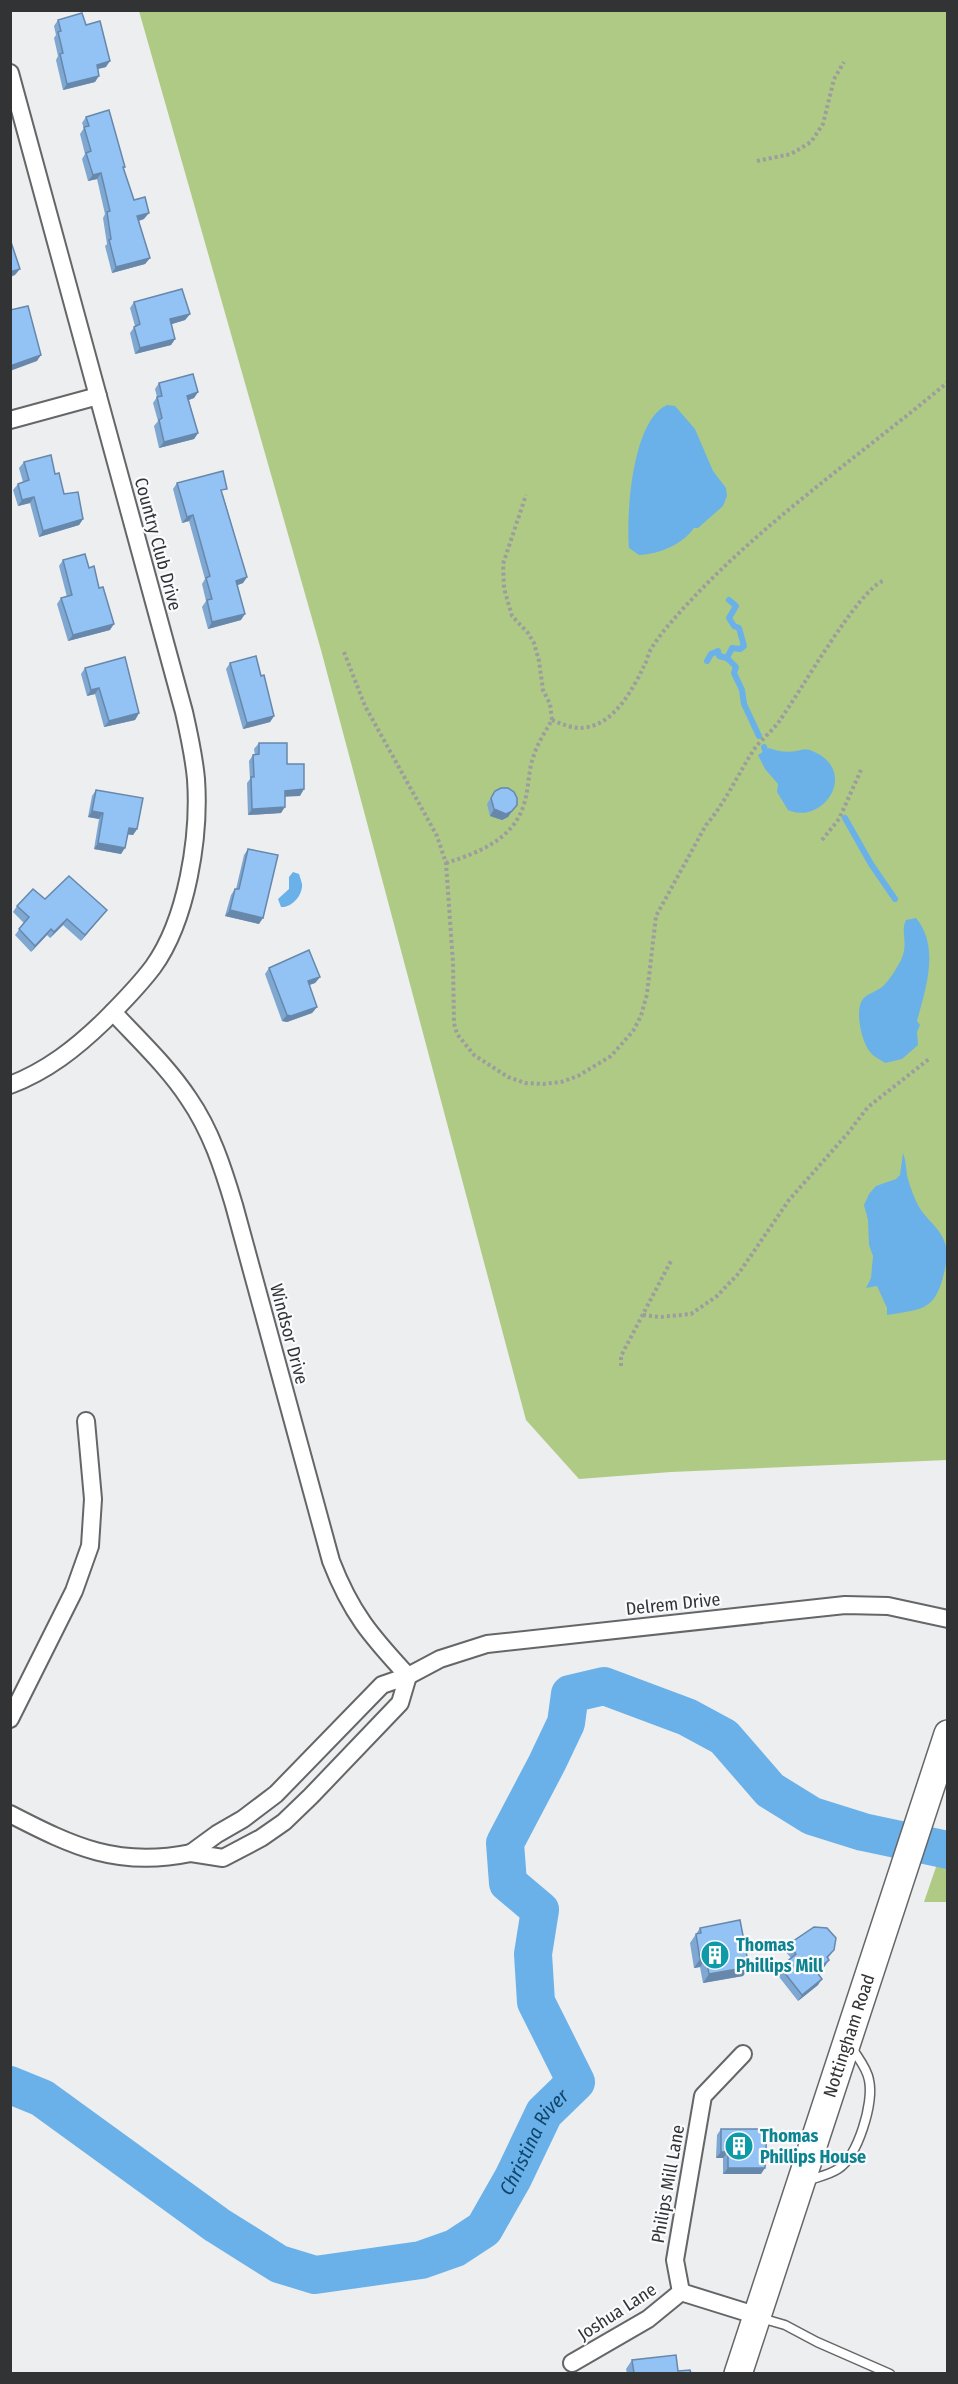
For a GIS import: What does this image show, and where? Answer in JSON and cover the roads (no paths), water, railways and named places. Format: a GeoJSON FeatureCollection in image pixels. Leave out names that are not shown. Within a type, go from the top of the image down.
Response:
{"type":"FeatureCollection","features":[{"type":"Feature","properties":{"kind":"main road","name":"Nottingham Road"},"geometry":{"type":"LineString","coordinates":[[738,2373],[948,1734]]}},
{"type":"Feature","properties":{"kind":"street","name":"Country Club Drive"},"geometry":{"type":"LineString","coordinates":[[10,73],[184,712],[196,778],[197,808],[189,871],[175,924],[153,966],[113,1012],[66,1054],[46,1068],[10,1085]]}},
{"type":"Feature","properties":{"kind":"street"},"geometry":{"type":"LineString","coordinates":[[10,420],[98,396]]}},
{"type":"Feature","properties":{"kind":"street","name":"Windsor Drive"},"geometry":{"type":"LineString","coordinates":[[113,1012],[184,1092],[206,1126],[231,1196],[331,1560],[352,1608],[363,1626],[408,1676]]}},
{"type":"Feature","properties":{"kind":"street"},"geometry":{"type":"LineString","coordinates":[[10,1719],[74,1591],[90,1546],[93,1499],[86,1421]]}},
{"type":"Feature","properties":{"kind":"street","name":"Delrem Drive"},"geometry":{"type":"LineString","coordinates":[[192,1853],[217,1834],[243,1820],[276,1794],[382,1685],[408,1676],[440,1659],[487,1644],[833,1606],[888,1605],[948,1619]]}},
{"type":"Feature","properties":{"kind":"street","name":"Delrem Drive"},"geometry":{"type":"LineString","coordinates":[[10,1814],[57,1838],[117,1857],[146,1859],[192,1853],[223,1858],[261,1838],[284,1822],[311,1796],[400,1703],[408,1676]]}},
{"type":"Feature","properties":{"kind":"street","name":"Philips Mill Lane"},"geometry":{"type":"LineString","coordinates":[[681,2292],[675,2260],[703,2096],[743,2054]]}},
{"type":"Feature","properties":{"kind":"street"},"geometry":{"type":"LineString","coordinates":[[681,2292],[758,2316]]}},
{"type":"Feature","properties":{"kind":"street","name":"Joshua Lane"},"geometry":{"type":"LineString","coordinates":[[572,2363],[648,2319],[681,2292]]}},
{"type":"Feature","properties":{"kind":"lane"},"geometry":{"type":"LineString","coordinates":[[801,2183],[839,2168],[847,2160],[867,2114],[869,2081],[865,2068],[848,2042]]}},
{"type":"Feature","properties":{"kind":"lane"},"geometry":{"type":"LineString","coordinates":[[758,2316],[785,2325],[817,2342],[890,2373]]}},
{"type":"Feature","properties":{"kind":"water"},"geometry":{"type":"Polygon","coordinates":[[[667,405],[675,406],[695,429],[713,471],[726,488],[727,496],[723,506],[677,544],[654,553],[639,555],[629,548],[628,533],[630,492],[634,470],[646,429],[655,414],[667,405]]]}},
{"type":"Feature","properties":{"kind":"water"},"geometry":{"type":"Polygon","coordinates":[[[769,748],[786,752],[808,749],[825,759],[833,770],[835,782],[832,793],[824,803],[814,810],[801,813],[788,810],[777,792],[778,784],[765,769],[758,755],[769,748]]]}},
{"type":"Feature","properties":{"kind":"water"},"geometry":{"type":"Polygon","coordinates":[[[293,872],[299,874],[302,884],[301,892],[293,903],[281,907],[278,899],[289,889],[289,877],[293,872]]]}},
{"type":"Feature","properties":{"kind":"water"},"geometry":{"type":"Polygon","coordinates":[[[916,918],[928,942],[929,955],[927,982],[917,1021],[920,1025],[917,1032],[918,1045],[902,1059],[885,1063],[872,1054],[864,1041],[859,1018],[860,1004],[865,997],[882,987],[893,974],[903,954],[904,924],[906,920],[916,918]]]}},
{"type":"Feature","properties":{"kind":"water"},"geometry":{"type":"Polygon","coordinates":[[[903,1153],[913,1195],[945,1242],[946,1261],[941,1283],[933,1300],[920,1309],[887,1315],[887,1308],[877,1286],[866,1288],[871,1278],[873,1256],[869,1245],[868,1220],[864,1205],[876,1186],[896,1179],[900,1175],[903,1153]]]}},
{"type":"Feature","properties":{"kind":"waterway"},"geometry":{"type":"LineString","coordinates":[[727,658],[732,648],[740,649],[744,646],[739,628],[734,626],[729,618],[736,606],[729,600]]}},
{"type":"Feature","properties":{"kind":"waterway"},"geometry":{"type":"LineString","coordinates":[[707,661],[711,654],[718,651],[719,656],[727,658],[736,667],[734,673],[742,690],[744,704],[759,736]]}},
{"type":"Feature","properties":{"kind":"waterway"},"geometry":{"type":"LineString","coordinates":[[845,818],[871,864],[895,899]]}},
{"type":"Feature","properties":{"kind":"waterway","name":"Christina River"},"geometry":{"type":"LineString","coordinates":[[10,2085],[42,2098],[217,2225],[279,2264],[315,2275],[421,2260],[455,2248],[484,2229],[513,2178],[544,2113],[576,2082],[536,2002],[533,1954],[540,1910],[508,1883],[505,1843],[566,1723],[570,1694],[604,1686],[687,1717],[724,1737],[770,1790],[812,1816],[863,1832],[948,1850]]}},
{"type":"Feature","properties":{"kind":"place","name":"Thomas Phillips Mill"},"geometry":{"type":"Point","coordinates":[715,1955]}},
{"type":"Feature","properties":{"kind":"place","name":"Thomas Phillips House"},"geometry":{"type":"Point","coordinates":[739,2146]}}]}
